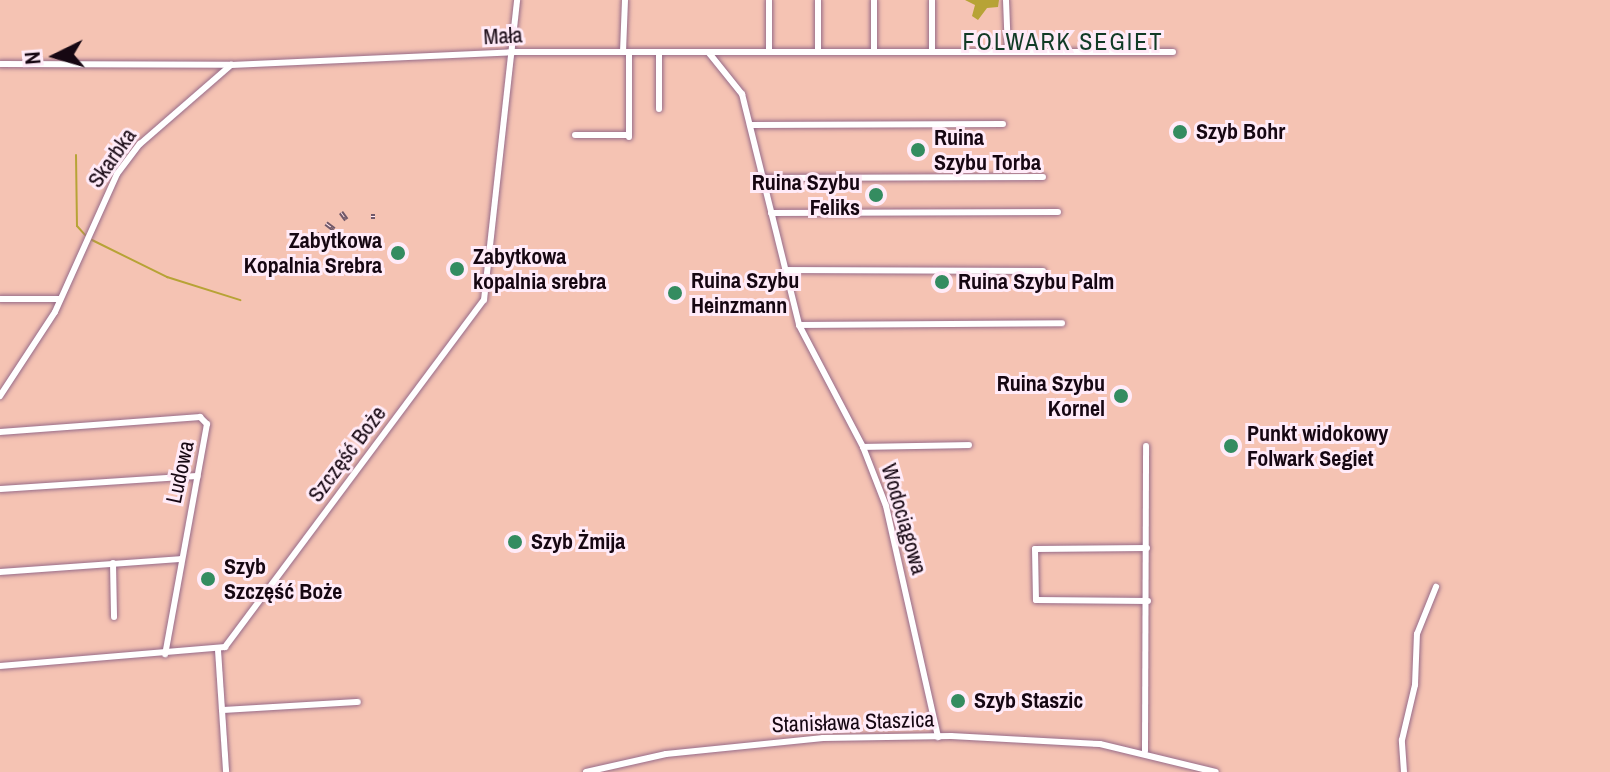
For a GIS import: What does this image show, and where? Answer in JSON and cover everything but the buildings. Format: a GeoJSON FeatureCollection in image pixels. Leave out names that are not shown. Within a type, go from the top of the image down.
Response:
{"type":"FeatureCollection","features":[{"type":"Feature","properties":{"kind":"street","name":"Szczęść Boże"},"geometry":{"type":"LineString","coordinates":[[218,650],[484,300],[517,0]]}},
{"type":"Feature","properties":{"kind":"street"},"geometry":{"type":"LineString","coordinates":[[575,135],[629,136],[625,0]]}},
{"type":"Feature","properties":{"kind":"street"},"geometry":{"type":"LineString","coordinates":[[769,0],[769,51]]}},
{"type":"Feature","properties":{"kind":"street"},"geometry":{"type":"LineString","coordinates":[[818,0],[818,51]]}},
{"type":"Feature","properties":{"kind":"street"},"geometry":{"type":"LineString","coordinates":[[874,0],[874,51]]}},
{"type":"Feature","properties":{"kind":"street"},"geometry":{"type":"LineString","coordinates":[[932,0],[932,52]]}},
{"type":"Feature","properties":{"kind":"street"},"geometry":{"type":"LineString","coordinates":[[1006,0],[1008,52]]}},
{"type":"Feature","properties":{"kind":"street","name":"Mała"},"geometry":{"type":"LineString","coordinates":[[0,64],[231,65],[626,52],[1173,52]]}},
{"type":"Feature","properties":{"kind":"street"},"geometry":{"type":"LineString","coordinates":[[659,53],[659,109]]}},
{"type":"Feature","properties":{"kind":"street","name":"Wodociągowa"},"geometry":{"type":"LineString","coordinates":[[709,53],[742,94],[799,325],[863,447],[886,506],[938,737]]}},
{"type":"Feature","properties":{"kind":"street","name":"Skarbka"},"geometry":{"type":"LineString","coordinates":[[0,396],[60,299],[125,164],[172,113],[231,65]]}},
{"type":"Feature","properties":{"kind":"street"},"geometry":{"type":"LineString","coordinates":[[750,125],[1003,124]]}},
{"type":"Feature","properties":{"kind":"street"},"geometry":{"type":"LineString","coordinates":[[762,178],[1043,177]]}},
{"type":"Feature","properties":{"kind":"street"},"geometry":{"type":"LineString","coordinates":[[771,213],[1058,212]]}},
{"type":"Feature","properties":{"kind":"street"},"geometry":{"type":"LineString","coordinates":[[785,270],[1043,271]]}},
{"type":"Feature","properties":{"kind":"street"},"geometry":{"type":"LineString","coordinates":[[0,299],[60,299]]}},
{"type":"Feature","properties":{"kind":"street"},"geometry":{"type":"LineString","coordinates":[[799,325],[1062,323]]}},
{"type":"Feature","properties":{"kind":"street","name":"Ludowa"},"geometry":{"type":"LineString","coordinates":[[0,432],[200,417],[207,424],[165,654]]}},
{"type":"Feature","properties":{"kind":"street"},"geometry":{"type":"LineString","coordinates":[[863,447],[969,445]]}},
{"type":"Feature","properties":{"kind":"street"},"geometry":{"type":"LineString","coordinates":[[1145,751],[1148,601],[1146,446]]}},
{"type":"Feature","properties":{"kind":"street"},"geometry":{"type":"LineString","coordinates":[[0,489],[198,476]]}},
{"type":"Feature","properties":{"kind":"street"},"geometry":{"type":"LineString","coordinates":[[1147,548],[1035,549],[1036,600],[1148,601]]}},
{"type":"Feature","properties":{"kind":"street"},"geometry":{"type":"LineString","coordinates":[[0,572],[180,559]]}},
{"type":"Feature","properties":{"kind":"street"},"geometry":{"type":"LineString","coordinates":[[113,563],[114,617]]}},
{"type":"Feature","properties":{"kind":"street"},"geometry":{"type":"LineString","coordinates":[[1404,772],[1402,740],[1415,685],[1417,634],[1436,587]]}},
{"type":"Feature","properties":{"kind":"street"},"geometry":{"type":"LineString","coordinates":[[0,666],[218,650],[226,772]]}},
{"type":"Feature","properties":{"kind":"street"},"geometry":{"type":"LineString","coordinates":[[222,710],[358,702]]}},
{"type":"Feature","properties":{"kind":"street","name":"Stanisława Staszica"},"geometry":{"type":"LineString","coordinates":[[586,772],[666,754],[810,739],[938,737],[1100,744],[1145,751],[1216,772]]}},
{"type":"Feature","properties":{"kind":"shaded area"},"geometry":{"type":"Polygon","coordinates":[[[0,0],[1610,0],[1610,772],[0,772],[0,0]]]}},
{"type":"Feature","properties":{"kind":"shaded area"},"geometry":{"type":"Polygon","coordinates":[[[965,0],[999,0],[998,7],[987,8],[978,20],[972,16],[975,5],[965,0]]]}},
{"type":"Feature","properties":{"kind":"waterway"},"geometry":{"type":"LineString","coordinates":[[76,155],[77,226],[85,235]]}},
{"type":"Feature","properties":{"kind":"waterway"},"geometry":{"type":"LineString","coordinates":[[92,240],[167,277],[240,300]]}},
{"type":"Feature","properties":{"kind":"railway"},"geometry":{"type":"LineString","coordinates":[[341,212],[346,219]]}},
{"type":"Feature","properties":{"kind":"railway"},"geometry":{"type":"LineString","coordinates":[[326,223],[334,229]]}},
{"type":"Feature","properties":{"kind":"railway"},"geometry":{"type":"LineString","coordinates":[[317,234],[329,240]]}},
{"type":"Feature","properties":{"kind":"place","name":"Szyb Bohr"},"geometry":{"type":"Point","coordinates":[1180,132]}},
{"type":"Feature","properties":{"kind":"place","name":"Ruina Szybu Torba"},"geometry":{"type":"Point","coordinates":[918,150]}},
{"type":"Feature","properties":{"kind":"place","name":"Ruina Szybu Feliks"},"geometry":{"type":"Point","coordinates":[876,195]}},
{"type":"Feature","properties":{"kind":"place","name":"Zabytkowa Kopalnia Srebra"},"geometry":{"type":"Point","coordinates":[398,253]}},
{"type":"Feature","properties":{"kind":"place","name":"Zabytkowa kopalnia srebra"},"geometry":{"type":"Point","coordinates":[457,269]}},
{"type":"Feature","properties":{"kind":"place","name":"Ruina Szybu Palm"},"geometry":{"type":"Point","coordinates":[942,282]}},
{"type":"Feature","properties":{"kind":"place","name":"Ruina Szybu Heinzmann"},"geometry":{"type":"Point","coordinates":[675,293]}},
{"type":"Feature","properties":{"kind":"place","name":"Ruina Szybu Kornel"},"geometry":{"type":"Point","coordinates":[1121,396]}},
{"type":"Feature","properties":{"kind":"place","name":"Punkt widokowy Folwark Segiet"},"geometry":{"type":"Point","coordinates":[1231,446]}},
{"type":"Feature","properties":{"kind":"place","name":"Szyb Żmija"},"geometry":{"type":"Point","coordinates":[515,542]}},
{"type":"Feature","properties":{"kind":"place","name":"Szyb Szczęść Boże"},"geometry":{"type":"Point","coordinates":[208,579]}},
{"type":"Feature","properties":{"kind":"place","name":"Szyb Staszic"},"geometry":{"type":"Point","coordinates":[958,701]}},
{"type":"Feature","properties":{"kind":"district","name":"FOLWARK SEGIET"},"geometry":{"type":"Point","coordinates":[1063,42]}}]}
